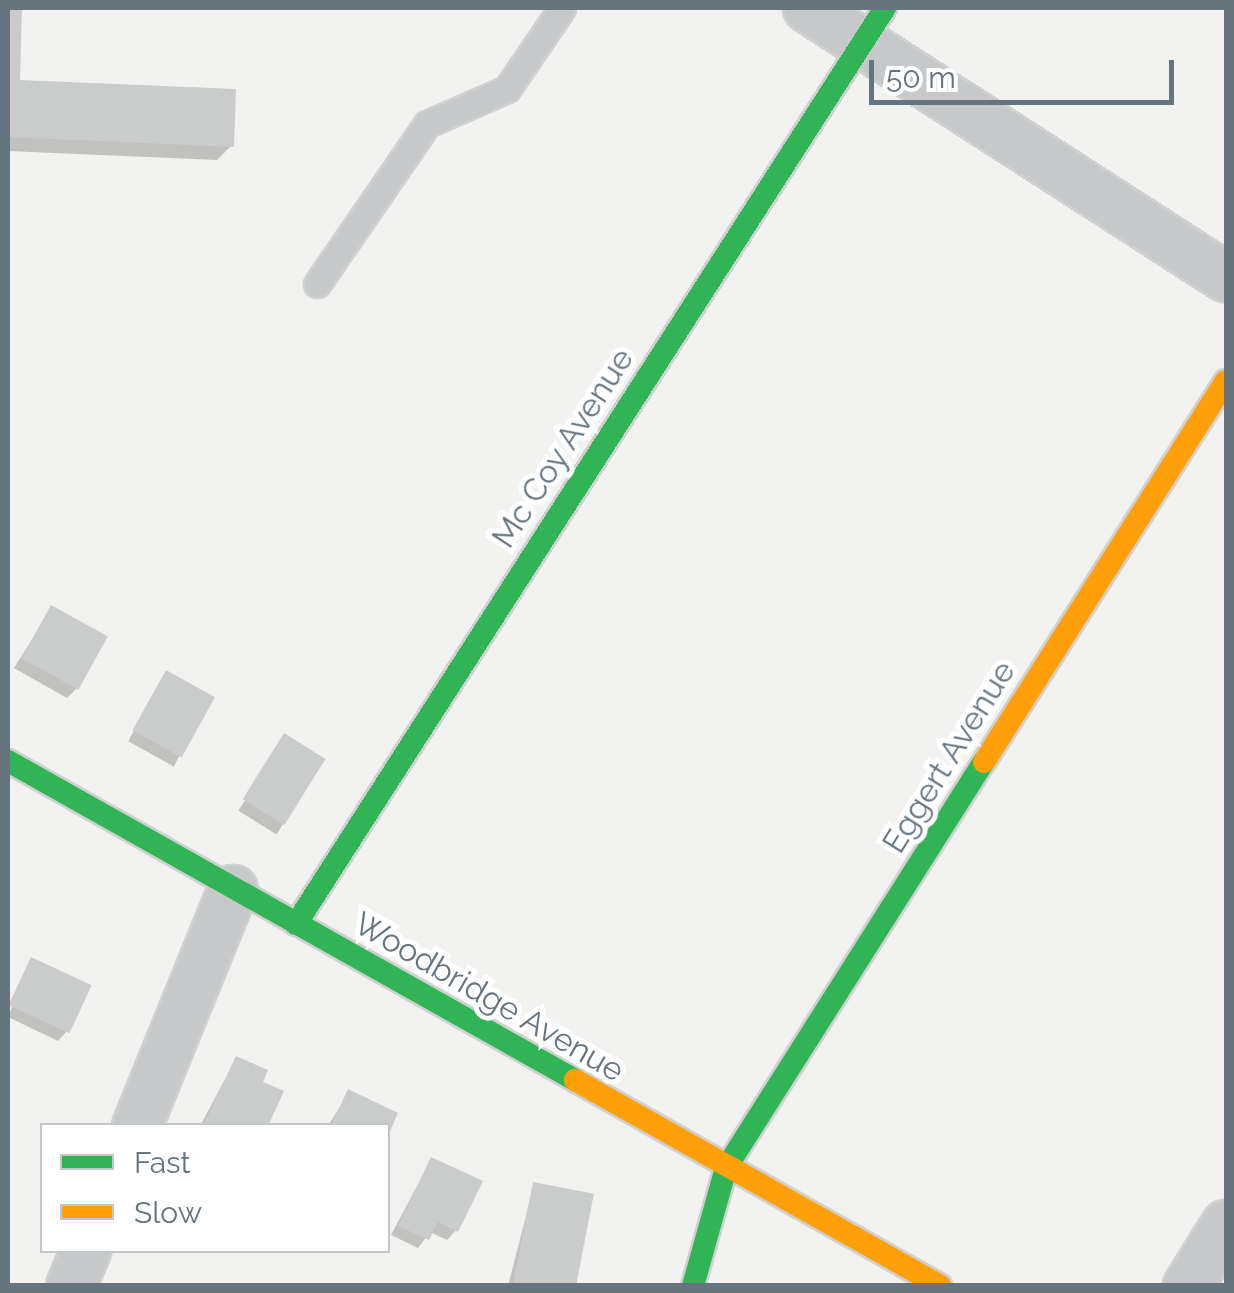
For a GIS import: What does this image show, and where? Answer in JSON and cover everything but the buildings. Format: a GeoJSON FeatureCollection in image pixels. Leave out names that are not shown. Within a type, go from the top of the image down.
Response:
{"type":"FeatureCollection","features":[{"type":"Feature","properties":{"kind":"street"},"geometry":{"type":"LineString","coordinates":[[808,8],[873,25],[1226,277]]}},
{"type":"Feature","properties":{"kind":"street","name":"Mc Coy Avenue"},"geometry":{"type":"LineString","coordinates":[[296,924],[873,25]]}},
{"type":"Feature","properties":{"kind":"street","name":"Eggert Avenue"},"geometry":{"type":"LineString","coordinates":[[693,1286],[726,1168],[1226,381]]}},
{"type":"Feature","properties":{"kind":"street","name":"Woodbridge Avenue"},"geometry":{"type":"LineString","coordinates":[[8,761],[940,1286]]}},
{"type":"Feature","properties":{"kind":"street"},"geometry":{"type":"LineString","coordinates":[[137,1123],[233,890]]}},
{"type":"Feature","properties":{"kind":"street"},"geometry":{"type":"LineString","coordinates":[[1188,1286],[1226,1225]]}},
{"type":"Feature","properties":{"kind":"street"},"geometry":{"type":"LineString","coordinates":[[71,1286],[85,1253]]}},
{"type":"Feature","properties":{"kind":"lane"},"geometry":{"type":"LineString","coordinates":[[316,284],[427,124],[507,89],[562,8]]}},
{"type":"Feature","properties":{"kind":"traffic: fast"},"geometry":{"type":"LineString","coordinates":[[296,924],[885,8]]}},
{"type":"Feature","properties":{"kind":"traffic: fast"},"geometry":{"type":"LineString","coordinates":[[8,761],[575,1080]]}},
{"type":"Feature","properties":{"kind":"traffic: fast"},"geometry":{"type":"LineString","coordinates":[[693,1286],[726,1168],[984,762]]}},
{"type":"Feature","properties":{"kind":"traffic: slow"},"geometry":{"type":"LineString","coordinates":[[984,762],[1226,381]]}},
{"type":"Feature","properties":{"kind":"traffic: slow"},"geometry":{"type":"LineString","coordinates":[[575,1080],[940,1286]]}}]}
